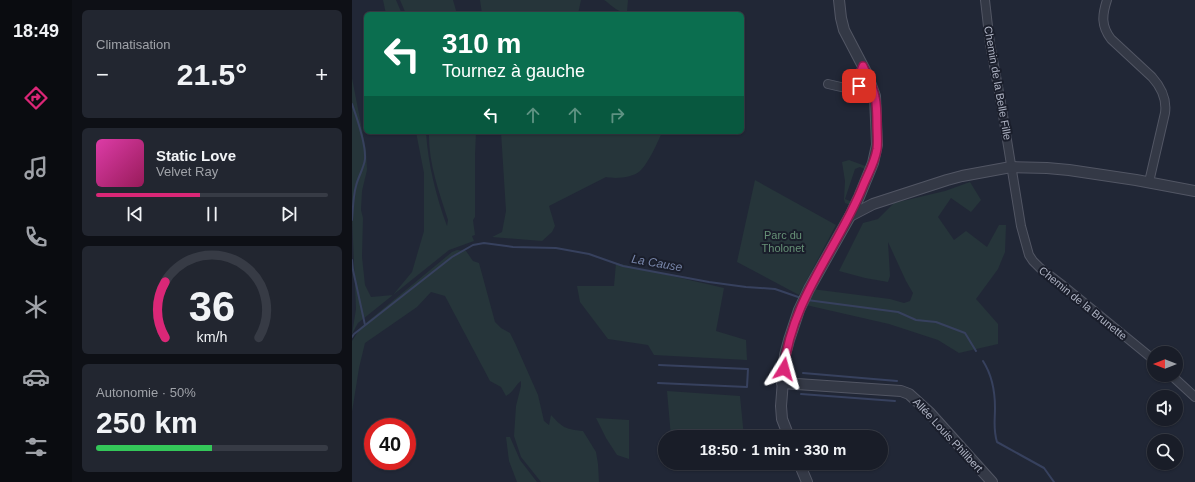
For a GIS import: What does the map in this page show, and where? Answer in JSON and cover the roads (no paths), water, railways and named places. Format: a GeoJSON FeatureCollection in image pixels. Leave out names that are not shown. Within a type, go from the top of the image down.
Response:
{"type":"FeatureCollection","features":[{"type":"Feature","properties":{"kind":"street"},"geometry":{"type":"LineString","coordinates":[[786,430],[782,419],[781,410],[782,383],[787,348],[803,301],[850,216],[873,163],[877,145],[875,96],[863,66],[844,30],[839,0]]}},
{"type":"Feature","properties":{"kind":"street","name":"Chemin de la Belle Fille"},"geometry":{"type":"LineString","coordinates":[[985,0],[990,44],[1004,118],[1011,167]]}},
{"type":"Feature","properties":{"kind":"street"},"geometry":{"type":"LineString","coordinates":[[1107,0],[1104,8],[1103,20],[1107,34],[1157,82],[1164,95],[1166,107],[1165,113],[1149,182]]}},
{"type":"Feature","properties":{"kind":"street"},"geometry":{"type":"LineString","coordinates":[[828,84],[854,90],[858,89],[859,76],[863,66]]}},
{"type":"Feature","properties":{"kind":"street"},"geometry":{"type":"LineString","coordinates":[[850,216],[873,204],[947,180],[969,174],[1011,167],[1062,169],[1149,182],[1195,191]]}},
{"type":"Feature","properties":{"kind":"street","name":"Chemin de la Brunette"},"geometry":{"type":"LineString","coordinates":[[1011,167],[1021,226],[1029,255],[1033,261],[1147,354]]}},
{"type":"Feature","properties":{"kind":"street"},"geometry":{"type":"LineString","coordinates":[[1179,382],[1195,397]]}},
{"type":"Feature","properties":{"kind":"street","name":"Allée Louis Philibert"},"geometry":{"type":"LineString","coordinates":[[782,383],[900,391],[909,394],[930,413],[992,482]]}},
{"type":"Feature","properties":{"kind":"street"},"geometry":{"type":"LineString","coordinates":[[802,470],[807,482]]}},
{"type":"Feature","properties":{"kind":"waterway"},"geometry":{"type":"LineString","coordinates":[[352,104],[363,139],[365,153],[365,159],[355,190],[352,220]]}},
{"type":"Feature","properties":{"kind":"waterway","name":"La Cause"},"geometry":{"type":"LineString","coordinates":[[352,337],[452,257],[473,245],[484,243],[513,247],[556,248],[589,254],[623,266],[709,282],[775,289],[801,298]]}},
{"type":"Feature","properties":{"kind":"waterway"},"geometry":{"type":"LineString","coordinates":[[352,260],[365,325]]}},
{"type":"Feature","properties":{"kind":"waterway","name":"La Cause"},"geometry":{"type":"LineString","coordinates":[[807,300],[898,312],[916,320],[936,322],[965,333],[976,351]]}},
{"type":"Feature","properties":{"kind":"waterway","name":"La Cause"},"geometry":{"type":"LineString","coordinates":[[983,361],[989,372],[994,390],[995,429],[997,442],[1044,468],[1054,482]]}},
{"type":"Feature","properties":{"kind":"waterway"},"geometry":{"type":"LineString","coordinates":[[658,383],[747,387],[748,369],[659,365]]}},
{"type":"Feature","properties":{"kind":"waterway"},"geometry":{"type":"LineString","coordinates":[[803,373],[897,381]]}},
{"type":"Feature","properties":{"kind":"waterway"},"geometry":{"type":"LineString","coordinates":[[801,394],[895,401]]}},
{"type":"Feature","properties":{"kind":"park label","name":"Parc du Tholonet"},"geometry":{"type":"Point","coordinates":[783,241]}}]}
